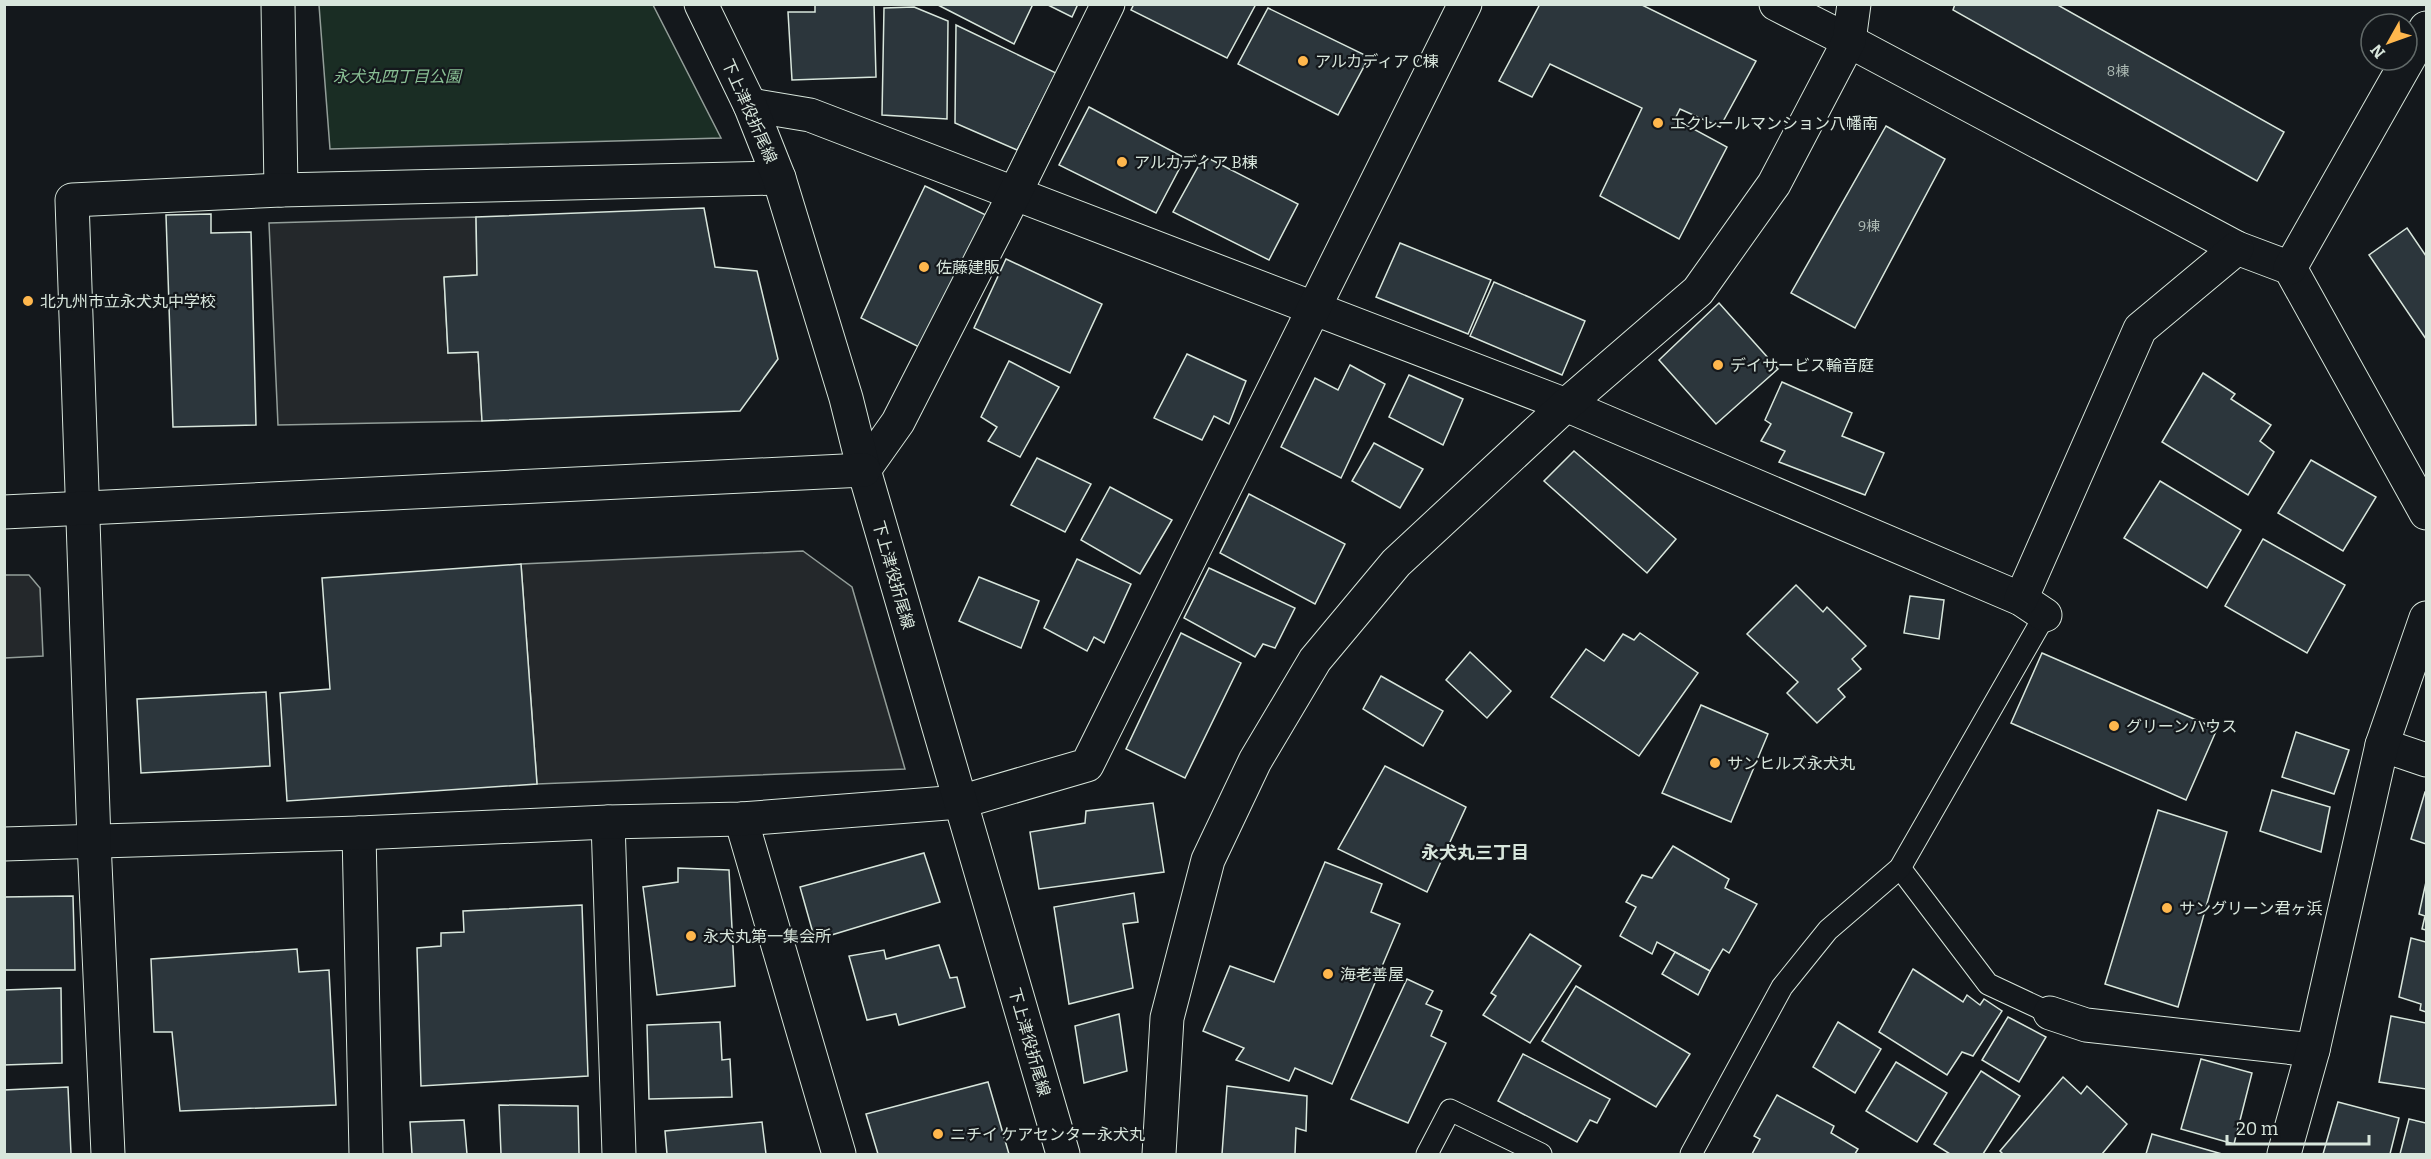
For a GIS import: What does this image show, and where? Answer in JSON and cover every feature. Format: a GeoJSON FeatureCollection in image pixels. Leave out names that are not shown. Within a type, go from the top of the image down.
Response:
{"type":"FeatureCollection","features":[{"type":"Feature","properties":{"kind":"street"},"geometry":{"type":"LineString","coordinates":[[278,4],[281,190]]}},
{"type":"Feature","properties":{"kind":"street","name":"下上津役折尾線"},"geometry":{"type":"LineString","coordinates":[[701,4],[750,105],[779,178],[846,398],[864,470],[1063,1155]]}},
{"type":"Feature","properties":{"kind":"street"},"geometry":{"type":"LineString","coordinates":[[4,512],[83,510],[864,470],[898,422],[1015,194],[1108,4]]}},
{"type":"Feature","properties":{"kind":"street"},"geometry":{"type":"LineString","coordinates":[[4,844],[741,819],[960,802],[1087,765],[1465,4]]}},
{"type":"Feature","properties":{"kind":"street"},"geometry":{"type":"LineString","coordinates":[[1776,4],[2237,248],[2290,268],[2427,513]]}},
{"type":"Feature","properties":{"kind":"street"},"geometry":{"type":"LineString","coordinates":[[1159,1155],[1167,1018],[1208,860],[1255,761],[1315,660],[1396,563],[1566,405],[1698,291],[1774,184],[1849,41],[1854,4]]}},
{"type":"Feature","properties":{"kind":"street"},"geometry":{"type":"LineString","coordinates":[[2290,268],[2427,28]]}},
{"type":"Feature","properties":{"kind":"street"},"geometry":{"type":"LineString","coordinates":[[750,105],[810,115],[1566,405],[2033,607],[2140,329],[2237,248]]}},
{"type":"Feature","properties":{"kind":"street"},"geometry":{"type":"LineString","coordinates":[[108,1155],[94,841],[72,200],[281,190],[779,178]]}},
{"type":"Feature","properties":{"kind":"street"},"geometry":{"type":"LineString","coordinates":[[2284,1155],[2313,1050],[2382,745],[2427,618]]}},
{"type":"Feature","properties":{"kind":"street"},"geometry":{"type":"LineString","coordinates":[[2382,745],[2427,760]]}},
{"type":"Feature","properties":{"kind":"street"},"geometry":{"type":"LineString","coordinates":[[741,819],[839,1155]]}},
{"type":"Feature","properties":{"kind":"street"},"geometry":{"type":"LineString","coordinates":[[608,822],[619,1155]]}},
{"type":"Feature","properties":{"kind":"street"},"geometry":{"type":"LineString","coordinates":[[359,833],[366,1155]]}},
{"type":"Feature","properties":{"kind":"street"},"geometry":{"type":"LineString","coordinates":[[2050,1013],[2086,1025],[2313,1050]]}},
{"type":"Feature","properties":{"kind":"lane"},"geometry":{"type":"LineString","coordinates":[[1690,1155],[1782,987],[1828,930],[1900,868],[2033,607]]}},
{"type":"Feature","properties":{"kind":"lane"},"geometry":{"type":"LineString","coordinates":[[1900,868],[1988,984],[2050,1013]]}},
{"type":"Feature","properties":{"kind":"lane"},"geometry":{"type":"LineString","coordinates":[[1427,1155],[1450,1110],[1541,1155]]}},
{"type":"Feature","properties":{"kind":"green space","name":"永犬丸四丁目公園"},"geometry":{"type":"Polygon","coordinates":[[[319,5],[653,5],[721,138],[330,149],[319,5]]]}},
{"type":"Feature","properties":{"kind":"shaded area"},"geometry":{"type":"Polygon","coordinates":[[[476,217],[477,275],[444,278],[448,353],[478,352],[482,421],[278,425],[269,223],[476,217]]]}},
{"type":"Feature","properties":{"kind":"shaded area"},"geometry":{"type":"Polygon","coordinates":[[[803,551],[852,587],[905,769],[537,784],[521,564],[803,551]]]}},
{"type":"Feature","properties":{"kind":"shaded area"},"geometry":{"type":"Polygon","coordinates":[[[5,575],[29,575],[40,588],[43,656],[5,658],[5,575]]]}},
{"type":"Feature","properties":{"kind":"building"},"geometry":{"type":"Polygon","coordinates":[[[815,4],[874,4],[876,77],[792,80],[788,12],[815,12],[815,4]]]}},
{"type":"Feature","properties":{"kind":"building"},"geometry":{"type":"Polygon","coordinates":[[[936,4],[1033,4],[1014,44],[936,4]]]}},
{"type":"Feature","properties":{"kind":"building"},"geometry":{"type":"Polygon","coordinates":[[[1046,4],[1078,4],[1072,17],[1046,4]]]}},
{"type":"Feature","properties":{"kind":"building"},"geometry":{"type":"Polygon","coordinates":[[[1134,4],[1256,4],[1227,58],[1131,10],[1134,4]]]}},
{"type":"Feature","properties":{"kind":"building","name":"エクレールマンション八幡南"},"geometry":{"type":"Polygon","coordinates":[[[1540,4],[1640,4],[1756,61],[1720,127],[1680,109],[1675,119],[1727,147],[1679,239],[1600,196],[1642,108],[1550,64],[1532,97],[1499,81],[1540,4]]]}},
{"type":"Feature","properties":{"kind":"building"},"geometry":{"type":"Polygon","coordinates":[[[1955,4],[2056,4],[2284,132],[2257,181],[1953,10],[1955,4]]]}},
{"type":"Feature","properties":{"kind":"building"},"geometry":{"type":"Polygon","coordinates":[[[914,7],[948,21],[947,119],[882,115],[884,8],[914,7]]]}},
{"type":"Feature","properties":{"kind":"building","name":"アルカディア C棟"},"geometry":{"type":"Polygon","coordinates":[[[1268,8],[1369,57],[1338,115],[1238,64],[1268,8]]]}},
{"type":"Feature","properties":{"kind":"building"},"geometry":{"type":"Polygon","coordinates":[[[956,25],[1056,73],[1017,150],[955,123],[956,25]]]}},
{"type":"Feature","properties":{"kind":"building","name":"アルカディア B棟"},"geometry":{"type":"Polygon","coordinates":[[[1089,107],[1185,158],[1156,213],[1059,165],[1089,107]]]}},
{"type":"Feature","properties":{"kind":"building"},"geometry":{"type":"Polygon","coordinates":[[[1886,126],[1945,159],[1855,328],[1791,293],[1886,126]]]}},
{"type":"Feature","properties":{"kind":"building"},"geometry":{"type":"Polygon","coordinates":[[[1204,156],[1298,204],[1269,260],[1173,212],[1204,156]]]}},
{"type":"Feature","properties":{"kind":"building","name":"佐藤建販"},"geometry":{"type":"Polygon","coordinates":[[[925,186],[988,216],[921,348],[861,318],[925,186]]]}},
{"type":"Feature","properties":{"kind":"building"},"geometry":{"type":"Polygon","coordinates":[[[704,208],[715,267],[757,271],[778,359],[740,411],[482,421],[478,352],[448,353],[444,277],[477,275],[476,217],[704,208]]]}},
{"type":"Feature","properties":{"kind":"building"},"geometry":{"type":"Polygon","coordinates":[[[211,214],[211,233],[251,232],[256,425],[173,427],[166,215],[211,214]]]}},
{"type":"Feature","properties":{"kind":"building"},"geometry":{"type":"Polygon","coordinates":[[[2407,228],[2426,256],[2426,339],[2369,255],[2407,228]]]}},
{"type":"Feature","properties":{"kind":"building"},"geometry":{"type":"Polygon","coordinates":[[[1400,243],[1491,280],[1468,334],[1376,297],[1400,243]]]}},
{"type":"Feature","properties":{"kind":"building"},"geometry":{"type":"Polygon","coordinates":[[[1006,259],[1102,304],[1070,373],[974,328],[1006,259]]]}},
{"type":"Feature","properties":{"kind":"building"},"geometry":{"type":"Polygon","coordinates":[[[1494,282],[1585,321],[1562,375],[1470,336],[1494,282]]]}},
{"type":"Feature","properties":{"kind":"building","name":"デイサービス輪音庭"},"geometry":{"type":"Polygon","coordinates":[[[1719,303],[1778,369],[1716,424],[1659,360],[1719,303]]]}},
{"type":"Feature","properties":{"kind":"building"},"geometry":{"type":"Polygon","coordinates":[[[1187,354],[1246,381],[1229,424],[1214,416],[1202,440],[1154,418],[1187,354]]]}},
{"type":"Feature","properties":{"kind":"building"},"geometry":{"type":"Polygon","coordinates":[[[1009,361],[1059,387],[1020,457],[988,441],[997,427],[981,417],[1009,361]]]}},
{"type":"Feature","properties":{"kind":"building"},"geometry":{"type":"Polygon","coordinates":[[[1350,365],[1385,384],[1341,478],[1281,447],[1315,378],[1338,390],[1350,365]]]}},
{"type":"Feature","properties":{"kind":"building"},"geometry":{"type":"Polygon","coordinates":[[[2203,373],[2235,394],[2231,399],[2271,425],[2260,441],[2274,452],[2248,495],[2162,442],[2203,373]]]}},
{"type":"Feature","properties":{"kind":"building"},"geometry":{"type":"Polygon","coordinates":[[[1409,375],[1463,399],[1443,445],[1389,417],[1409,375]]]}},
{"type":"Feature","properties":{"kind":"building"},"geometry":{"type":"Polygon","coordinates":[[[1782,382],[1852,413],[1842,436],[1884,453],[1865,495],[1779,462],[1785,451],[1761,441],[1771,424],[1765,420],[1782,382]]]}},
{"type":"Feature","properties":{"kind":"building"},"geometry":{"type":"Polygon","coordinates":[[[1374,443],[1423,469],[1400,508],[1352,481],[1374,443]]]}},
{"type":"Feature","properties":{"kind":"building"},"geometry":{"type":"Polygon","coordinates":[[[1574,451],[1676,539],[1647,573],[1544,481],[1574,451]]]}},
{"type":"Feature","properties":{"kind":"building"},"geometry":{"type":"Polygon","coordinates":[[[1037,458],[1091,484],[1065,532],[1011,505],[1037,458]]]}},
{"type":"Feature","properties":{"kind":"building"},"geometry":{"type":"Polygon","coordinates":[[[2311,460],[2376,497],[2343,551],[2278,513],[2311,460]]]}},
{"type":"Feature","properties":{"kind":"building"},"geometry":{"type":"Polygon","coordinates":[[[2160,481],[2241,530],[2207,588],[2124,538],[2160,481]]]}},
{"type":"Feature","properties":{"kind":"building"},"geometry":{"type":"Polygon","coordinates":[[[1110,487],[1172,520],[1140,574],[1081,540],[1110,487]]]}},
{"type":"Feature","properties":{"kind":"building"},"geometry":{"type":"Polygon","coordinates":[[[1249,494],[1345,544],[1315,604],[1220,553],[1249,494]]]}},
{"type":"Feature","properties":{"kind":"building"},"geometry":{"type":"Polygon","coordinates":[[[2263,539],[2345,585],[2307,653],[2225,606],[2263,539]]]}},
{"type":"Feature","properties":{"kind":"building"},"geometry":{"type":"Polygon","coordinates":[[[1077,559],[1131,584],[1104,643],[1094,637],[1087,651],[1044,628],[1077,559]]]}},
{"type":"Feature","properties":{"kind":"building"},"geometry":{"type":"Polygon","coordinates":[[[521,564],[537,784],[287,801],[280,693],[330,689],[322,578],[521,564]]]}},
{"type":"Feature","properties":{"kind":"building"},"geometry":{"type":"Polygon","coordinates":[[[1209,568],[1295,608],[1275,648],[1263,644],[1255,657],[1184,618],[1209,568]]]}},
{"type":"Feature","properties":{"kind":"building"},"geometry":{"type":"Polygon","coordinates":[[[979,577],[1039,601],[1021,648],[959,621],[979,577]]]}},
{"type":"Feature","properties":{"kind":"building"},"geometry":{"type":"Polygon","coordinates":[[[1796,585],[1823,612],[1827,607],[1866,646],[1852,659],[1861,669],[1838,689],[1845,697],[1817,723],[1787,693],[1798,682],[1747,634],[1796,585]]]}},
{"type":"Feature","properties":{"kind":"building"},"geometry":{"type":"Polygon","coordinates":[[[1910,596],[1944,600],[1939,639],[1904,633],[1910,596]]]}},
{"type":"Feature","properties":{"kind":"building"},"geometry":{"type":"Polygon","coordinates":[[[1181,633],[1241,663],[1185,778],[1126,749],[1181,633]]]}},
{"type":"Feature","properties":{"kind":"building"},"geometry":{"type":"Polygon","coordinates":[[[1640,633],[1698,673],[1639,756],[1551,697],[1586,649],[1604,661],[1623,634],[1634,640],[1640,633]]]}},
{"type":"Feature","properties":{"kind":"building"},"geometry":{"type":"Polygon","coordinates":[[[1470,652],[1511,691],[1487,718],[1446,680],[1470,652]]]}},
{"type":"Feature","properties":{"kind":"building","name":"グリーンハウス"},"geometry":{"type":"Polygon","coordinates":[[[2042,653],[2217,729],[2186,800],[2011,723],[2042,653]]]}},
{"type":"Feature","properties":{"kind":"building"},"geometry":{"type":"Polygon","coordinates":[[[1381,676],[1443,711],[1423,746],[1363,709],[1381,676]]]}},
{"type":"Feature","properties":{"kind":"building"},"geometry":{"type":"Polygon","coordinates":[[[266,692],[270,766],[141,773],[137,699],[266,692]]]}},
{"type":"Feature","properties":{"kind":"building","name":"サンヒルズ永犬丸"},"geometry":{"type":"Polygon","coordinates":[[[1701,705],[1768,734],[1731,822],[1662,793],[1701,705]]]}},
{"type":"Feature","properties":{"kind":"building"},"geometry":{"type":"Polygon","coordinates":[[[2296,732],[2349,750],[2334,794],[2282,777],[2296,732]]]}},
{"type":"Feature","properties":{"kind":"building"},"geometry":{"type":"Polygon","coordinates":[[[1385,766],[1466,807],[1427,892],[1338,849],[1385,766]]]}},
{"type":"Feature","properties":{"kind":"building"},"geometry":{"type":"Polygon","coordinates":[[[2272,790],[2330,807],[2321,852],[2260,831],[2272,790]]]}},
{"type":"Feature","properties":{"kind":"building"},"geometry":{"type":"Polygon","coordinates":[[[2426,792],[2426,844],[2411,839],[2426,792]]]}},
{"type":"Feature","properties":{"kind":"building"},"geometry":{"type":"Polygon","coordinates":[[[1153,803],[1164,872],[1039,889],[1030,832],[1085,823],[1086,811],[1153,803]]]}},
{"type":"Feature","properties":{"kind":"building","name":"サングリーン君ヶ浜"},"geometry":{"type":"Polygon","coordinates":[[[2158,810],[2227,832],[2178,1007],[2105,984],[2158,810]]]}},
{"type":"Feature","properties":{"kind":"building"},"geometry":{"type":"Polygon","coordinates":[[[1673,846],[1729,879],[1725,888],[1757,904],[1729,953],[1723,949],[1710,971],[1657,942],[1652,954],[1620,936],[1636,907],[1626,902],[1642,875],[1652,878],[1673,846]]]}},
{"type":"Feature","properties":{"kind":"building"},"geometry":{"type":"Polygon","coordinates":[[[924,853],[940,902],[815,940],[800,887],[924,853]]]}},
{"type":"Feature","properties":{"kind":"building","name":"海老善屋"},"geometry":{"type":"Polygon","coordinates":[[[1325,862],[1382,884],[1371,912],[1400,924],[1332,1084],[1295,1068],[1289,1081],[1236,1060],[1244,1048],[1203,1031],[1230,966],[1274,982],[1325,862]]]}},
{"type":"Feature","properties":{"kind":"building","name":"永犬丸第一集会所"},"geometry":{"type":"Polygon","coordinates":[[[678,868],[729,870],[735,986],[657,995],[643,887],[678,882],[678,868]]]}},
{"type":"Feature","properties":{"kind":"building"},"geometry":{"type":"Polygon","coordinates":[[[2426,882],[2426,930],[2422,929],[2425,916],[2419,914],[2426,882]]]}},
{"type":"Feature","properties":{"kind":"building"},"geometry":{"type":"Polygon","coordinates":[[[1134,893],[1138,922],[1123,924],[1133,988],[1069,1004],[1054,907],[1134,893]]]}},
{"type":"Feature","properties":{"kind":"building"},"geometry":{"type":"Polygon","coordinates":[[[73,896],[75,970],[4,970],[4,897],[73,896]]]}},
{"type":"Feature","properties":{"kind":"building"},"geometry":{"type":"Polygon","coordinates":[[[582,905],[588,1076],[421,1086],[417,948],[441,946],[441,933],[464,932],[463,911],[582,905]]]}},
{"type":"Feature","properties":{"kind":"building"},"geometry":{"type":"Polygon","coordinates":[[[1530,934],[1581,966],[1530,1043],[1483,1015],[1496,996],[1491,993],[1530,934]]]}},
{"type":"Feature","properties":{"kind":"building"},"geometry":{"type":"Polygon","coordinates":[[[2411,938],[2426,942],[2426,1012],[2420,1010],[2421,1004],[2399,997],[2411,938]]]}},
{"type":"Feature","properties":{"kind":"building"},"geometry":{"type":"Polygon","coordinates":[[[939,945],[950,978],[957,977],[965,1007],[899,1025],[896,1014],[867,1020],[849,956],[884,950],[886,959],[939,945]]]}},
{"type":"Feature","properties":{"kind":"building"},"geometry":{"type":"Polygon","coordinates":[[[297,949],[299,972],[329,970],[336,1105],[180,1111],[172,1032],[154,1032],[151,959],[297,949]]]}},
{"type":"Feature","properties":{"kind":"building"},"geometry":{"type":"Polygon","coordinates":[[[1675,952],[1710,971],[1698,995],[1662,974],[1675,952]]]}},
{"type":"Feature","properties":{"kind":"building"},"geometry":{"type":"Polygon","coordinates":[[[1913,969],[1963,1002],[1967,995],[1980,1005],[1984,999],[2002,1011],[1973,1056],[1962,1052],[1947,1075],[1879,1032],[1913,969]]]}},
{"type":"Feature","properties":{"kind":"building"},"geometry":{"type":"Polygon","coordinates":[[[1407,979],[1433,991],[1426,1004],[1442,1011],[1431,1036],[1446,1043],[1408,1123],[1351,1099],[1407,979]]]}},
{"type":"Feature","properties":{"kind":"building"},"geometry":{"type":"Polygon","coordinates":[[[1576,986],[1690,1054],[1656,1107],[1542,1041],[1576,986]]]}},
{"type":"Feature","properties":{"kind":"building"},"geometry":{"type":"Polygon","coordinates":[[[61,988],[62,1063],[4,1065],[4,990],[61,988]]]}},
{"type":"Feature","properties":{"kind":"building"},"geometry":{"type":"Polygon","coordinates":[[[1119,1014],[1127,1071],[1084,1083],[1075,1026],[1119,1014]]]}},
{"type":"Feature","properties":{"kind":"building"},"geometry":{"type":"Polygon","coordinates":[[[2391,1016],[2426,1023],[2426,1089],[2379,1082],[2391,1016]]]}},
{"type":"Feature","properties":{"kind":"building"},"geometry":{"type":"Polygon","coordinates":[[[2008,1017],[2046,1037],[2019,1082],[1982,1060],[2008,1017]]]}},
{"type":"Feature","properties":{"kind":"building"},"geometry":{"type":"Polygon","coordinates":[[[720,1022],[722,1060],[730,1059],[732,1097],[649,1099],[647,1025],[720,1022]]]}},
{"type":"Feature","properties":{"kind":"building"},"geometry":{"type":"Polygon","coordinates":[[[1838,1022],[1881,1049],[1855,1093],[1813,1067],[1838,1022]]]}},
{"type":"Feature","properties":{"kind":"building"},"geometry":{"type":"Polygon","coordinates":[[[1523,1054],[1610,1099],[1597,1123],[1590,1120],[1577,1142],[1498,1101],[1523,1054]]]}},
{"type":"Feature","properties":{"kind":"building"},"geometry":{"type":"Polygon","coordinates":[[[2201,1059],[2252,1073],[2234,1144],[2181,1129],[2201,1059]]]}},
{"type":"Feature","properties":{"kind":"building"},"geometry":{"type":"Polygon","coordinates":[[[1896,1062],[1947,1093],[1917,1142],[1866,1111],[1896,1062]]]}},
{"type":"Feature","properties":{"kind":"building"},"geometry":{"type":"Polygon","coordinates":[[[1981,1071],[2020,1096],[1983,1154],[1950,1154],[1934,1144],[1981,1071]]]}},
{"type":"Feature","properties":{"kind":"building"},"geometry":{"type":"Polygon","coordinates":[[[2063,1077],[2081,1094],[2087,1086],[2127,1124],[2102,1154],[2003,1154],[2000,1151],[2063,1077]]]}},
{"type":"Feature","properties":{"kind":"building","name":"ニチイ ケアセンター永犬丸"},"geometry":{"type":"Polygon","coordinates":[[[988,1082],[1009,1154],[878,1154],[866,1114],[988,1082]]]}},
{"type":"Feature","properties":{"kind":"building"},"geometry":{"type":"Polygon","coordinates":[[[1227,1086],[1307,1096],[1306,1131],[1296,1128],[1295,1154],[1222,1154],[1227,1086]]]}},
{"type":"Feature","properties":{"kind":"building"},"geometry":{"type":"Polygon","coordinates":[[[68,1087],[71,1154],[4,1154],[4,1090],[68,1087]]]}},
{"type":"Feature","properties":{"kind":"building"},"geometry":{"type":"Polygon","coordinates":[[[1777,1095],[1834,1126],[1831,1133],[1858,1149],[1855,1154],[1752,1154],[1760,1139],[1754,1136],[1777,1095]]]}},
{"type":"Feature","properties":{"kind":"building"},"geometry":{"type":"Polygon","coordinates":[[[2338,1102],[2399,1118],[2390,1154],[2323,1154],[2338,1102]]]}},
{"type":"Feature","properties":{"kind":"building"},"geometry":{"type":"Polygon","coordinates":[[[499,1105],[578,1106],[579,1154],[501,1154],[499,1105]]]}},
{"type":"Feature","properties":{"kind":"building"},"geometry":{"type":"Polygon","coordinates":[[[2409,1119],[2426,1123],[2426,1154],[2400,1154],[2409,1119]]]}},
{"type":"Feature","properties":{"kind":"building"},"geometry":{"type":"Polygon","coordinates":[[[464,1120],[467,1154],[412,1154],[410,1122],[464,1120]]]}},
{"type":"Feature","properties":{"kind":"building"},"geometry":{"type":"Polygon","coordinates":[[[762,1122],[766,1154],[667,1154],[665,1131],[762,1122]]]}},
{"type":"Feature","properties":{"kind":"building"},"geometry":{"type":"Polygon","coordinates":[[[2152,1134],[2222,1154],[2146,1154],[2152,1134]]]}},
{"type":"Feature","properties":{"kind":"place","name":"アルカディア C棟"},"geometry":{"type":"Point","coordinates":[1303,61]}},
{"type":"Feature","properties":{"kind":"place","name":"エクレールマンション八幡南"},"geometry":{"type":"Point","coordinates":[1658,123]}},
{"type":"Feature","properties":{"kind":"place","name":"アルカディア B棟"},"geometry":{"type":"Point","coordinates":[1122,162]}},
{"type":"Feature","properties":{"kind":"place","name":"佐藤建販"},"geometry":{"type":"Point","coordinates":[924,267]}},
{"type":"Feature","properties":{"kind":"place","name":"北九州市立永犬丸中学校"},"geometry":{"type":"Point","coordinates":[28,301]}},
{"type":"Feature","properties":{"kind":"place","name":"デイサービス輪音庭"},"geometry":{"type":"Point","coordinates":[1718,365]}},
{"type":"Feature","properties":{"kind":"place","name":"グリーンハウス"},"geometry":{"type":"Point","coordinates":[2114,726]}},
{"type":"Feature","properties":{"kind":"place","name":"サンヒルズ永犬丸"},"geometry":{"type":"Point","coordinates":[1715,763]}},
{"type":"Feature","properties":{"kind":"place","name":"サングリーン君ヶ浜"},"geometry":{"type":"Point","coordinates":[2167,908]}},
{"type":"Feature","properties":{"kind":"place","name":"永犬丸第一集会所"},"geometry":{"type":"Point","coordinates":[691,936]}},
{"type":"Feature","properties":{"kind":"place","name":"海老善屋"},"geometry":{"type":"Point","coordinates":[1328,974]}},
{"type":"Feature","properties":{"kind":"place","name":"ニチイ ケアセンター永犬丸"},"geometry":{"type":"Point","coordinates":[938,1134]}},
{"type":"Feature","properties":{"kind":"district","name":"永犬丸三丁目"},"geometry":{"type":"Point","coordinates":[1475,853]}}]}
